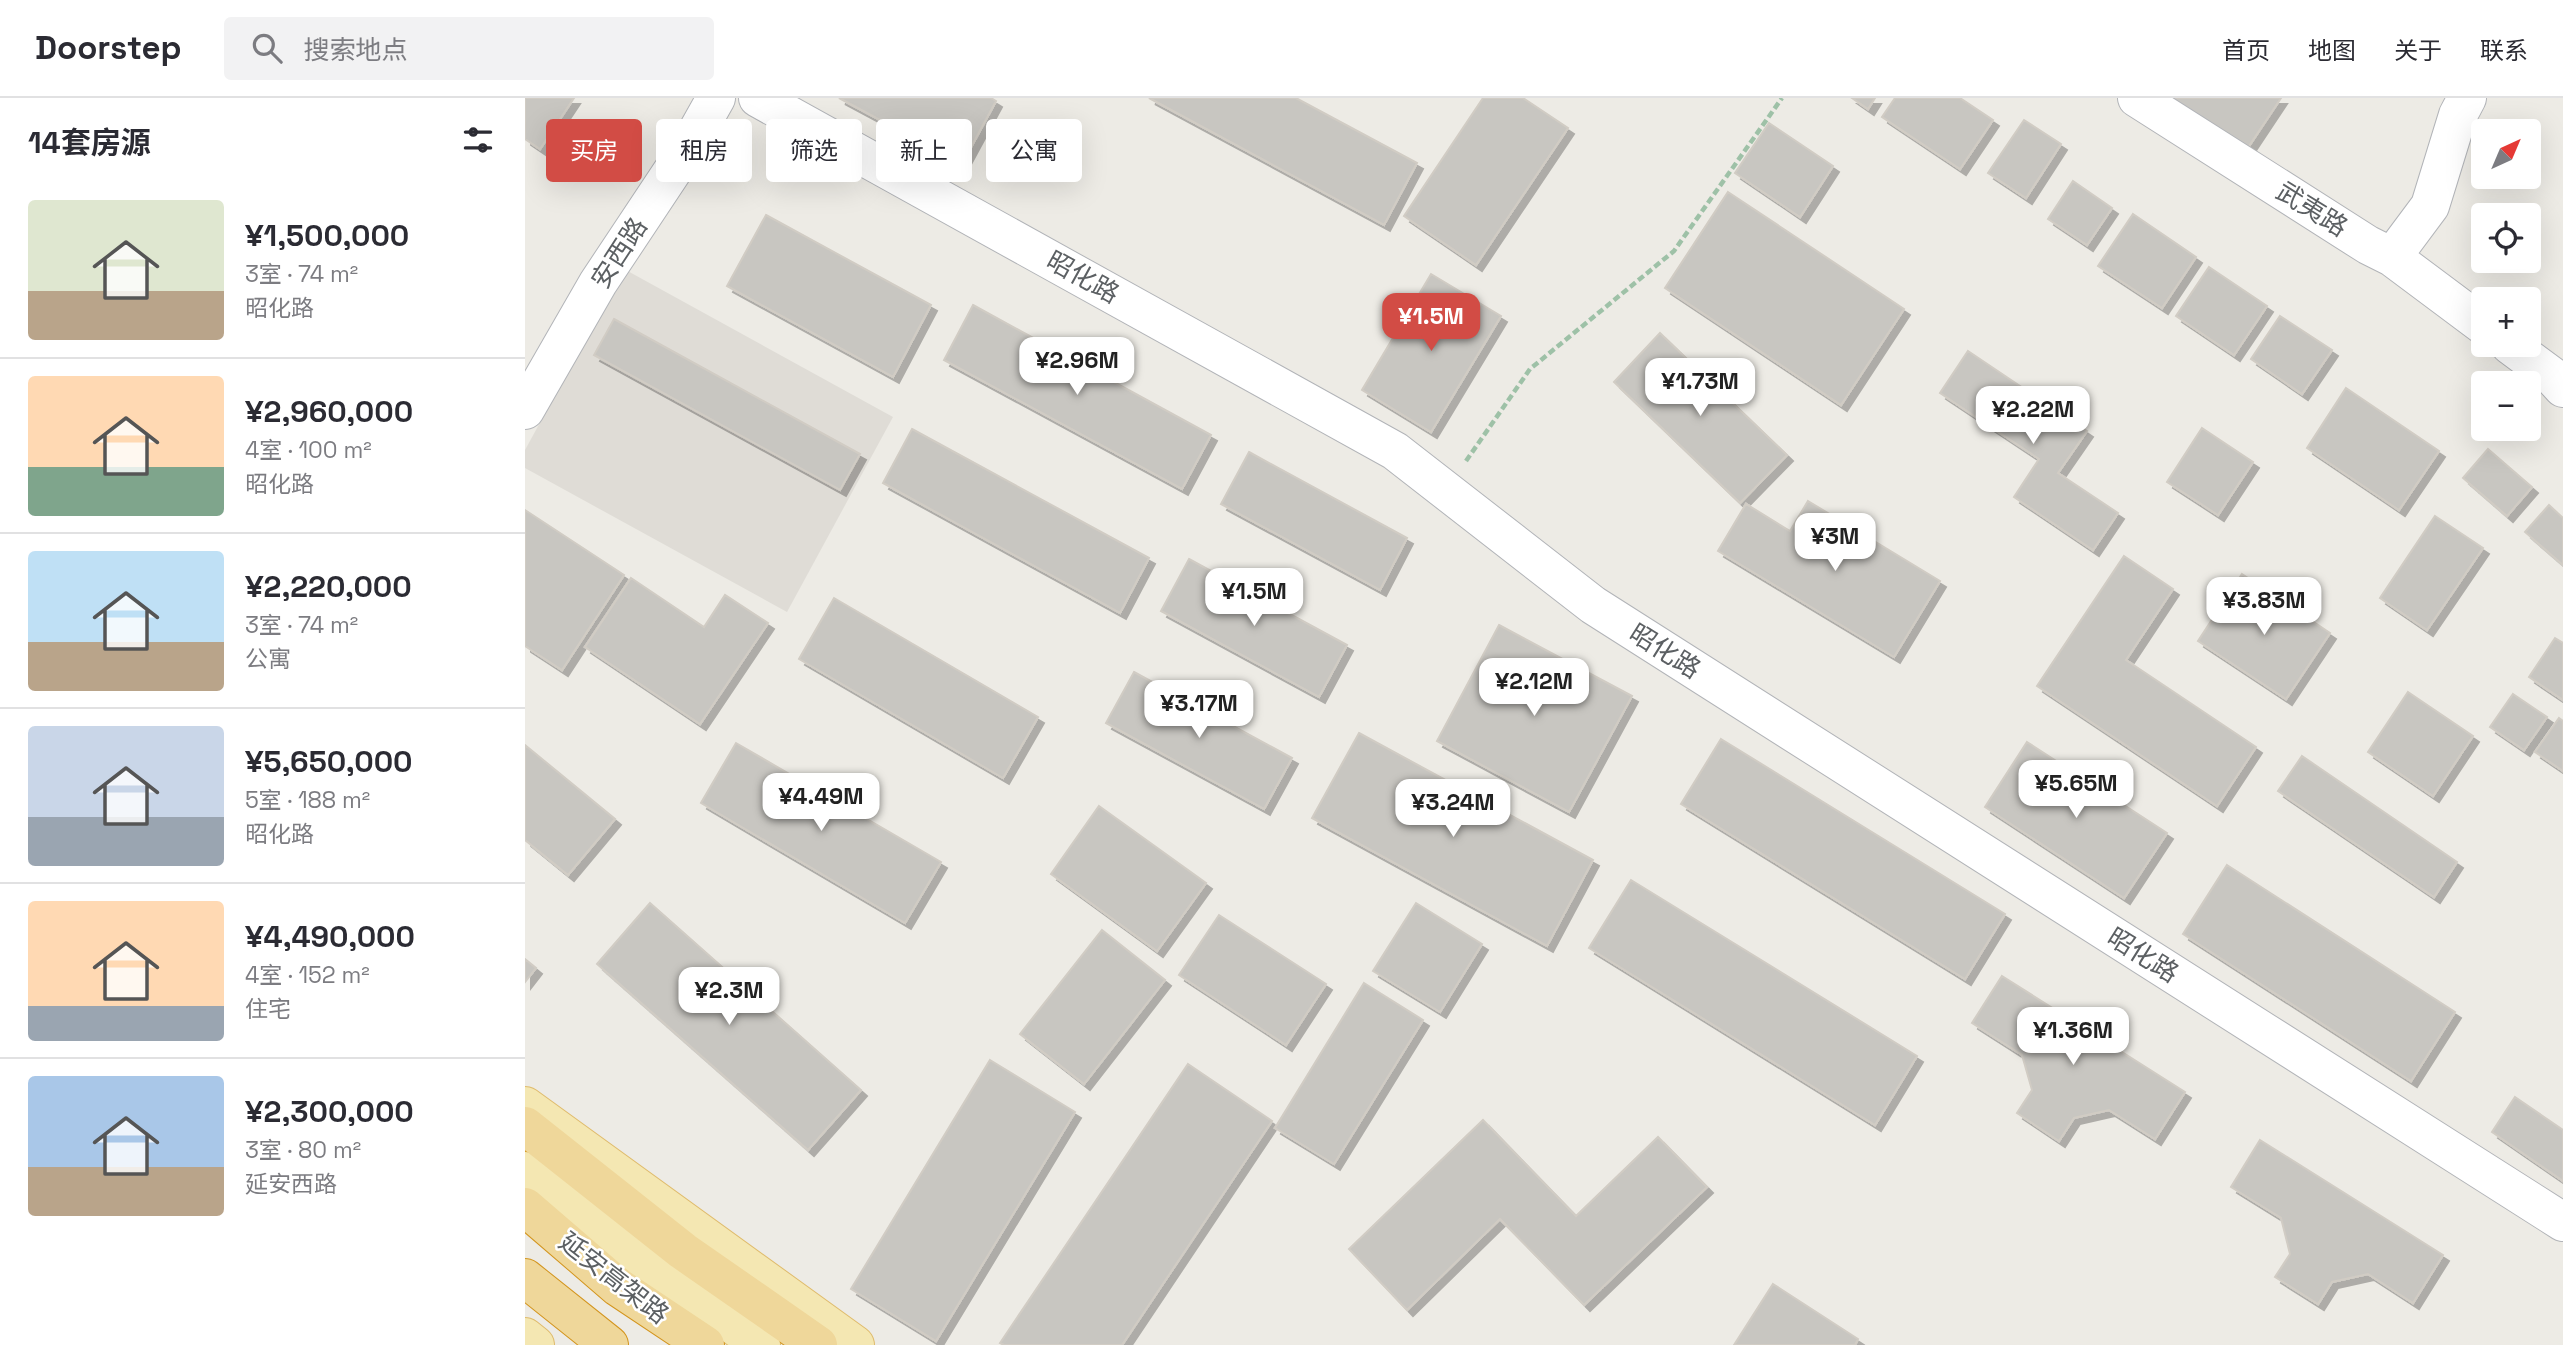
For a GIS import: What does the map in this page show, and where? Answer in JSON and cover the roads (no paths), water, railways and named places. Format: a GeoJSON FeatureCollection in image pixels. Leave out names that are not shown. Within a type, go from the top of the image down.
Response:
{"type":"FeatureCollection","features":[{"type":"Feature","properties":{"kind":"highway"},"geometry":{"type":"LineString","coordinates":[[525,1126],[683,1251],[818,1345]]}},
{"type":"Feature","properties":{"kind":"highway","name":"延安高架路"},"geometry":{"type":"LineString","coordinates":[[525,1206],[618,1287],[705,1345]]}},
{"type":"Feature","properties":{"kind":"highway","name":"延安高架路"},"geometry":{"type":"LineString","coordinates":[[525,1278],[609,1345]]}},
{"type":"Feature","properties":{"kind":"main road"},"geometry":{"type":"LineString","coordinates":[[525,1105],[855,1345]]}},
{"type":"Feature","properties":{"kind":"main road"},"geometry":{"type":"LineString","coordinates":[[525,1171],[606,1234],[761,1345]]}},
{"type":"Feature","properties":{"kind":"street","name":"安西路"},"geometry":{"type":"LineString","coordinates":[[525,410],[598,284],[689,146],[716,98]]}},
{"type":"Feature","properties":{"kind":"street","name":"昭化路"},"geometry":{"type":"LineString","coordinates":[[758,98],[1395,451],[1593,605],[2563,1222]]}},
{"type":"Feature","properties":{"kind":"street","name":"武夷路"},"geometry":{"type":"LineString","coordinates":[[2137,98],[2368,245],[2392,257],[2471,316]]}},
{"type":"Feature","properties":{"kind":"street"},"geometry":{"type":"LineString","coordinates":[[2392,257],[2430,206],[2458,116],[2467,98]]}},
{"type":"Feature","properties":{"kind":"street"},"geometry":{"type":"LineString","coordinates":[[2526,357],[2563,388]]}}]}
